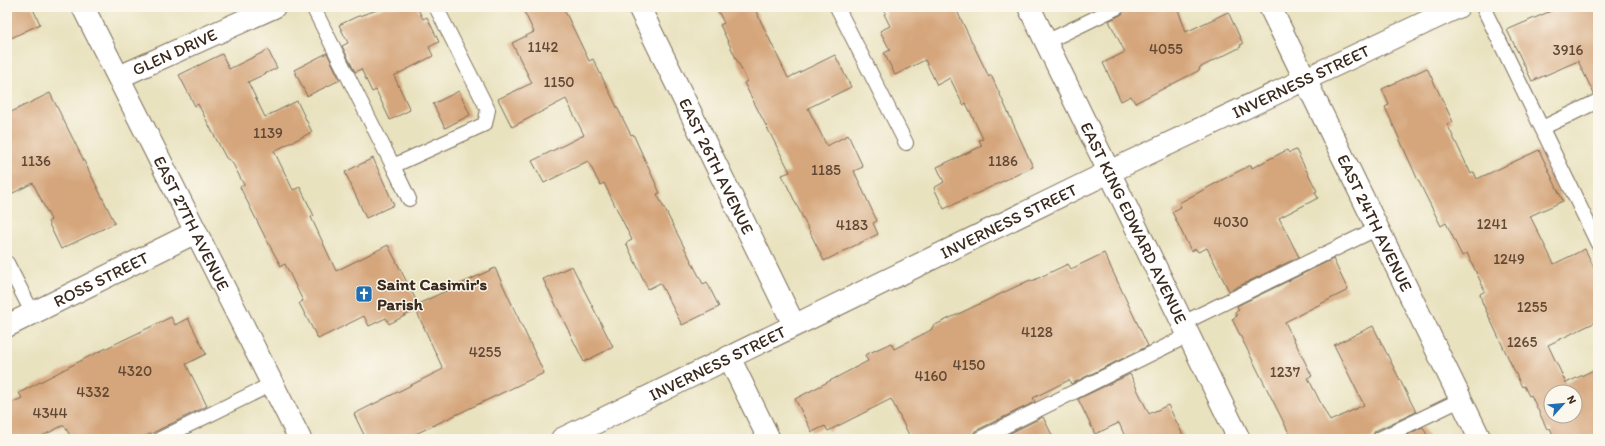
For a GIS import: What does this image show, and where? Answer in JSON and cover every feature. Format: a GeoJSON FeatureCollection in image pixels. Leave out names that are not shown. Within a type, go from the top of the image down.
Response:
{"type":"FeatureCollection","features":[{"type":"Feature","properties":{"kind":"street","name":"EAST 27TH AVENUE"},"geometry":{"type":"LineString","coordinates":[[83,7],[300,439]]}},
{"type":"Feature","properties":{"kind":"street","name":"GLEN DRIVE"},"geometry":{"type":"LineString","coordinates":[[119,78],[274,7]]}},
{"type":"Feature","properties":{"kind":"street","name":"EAST 26TH AVENUE"},"geometry":{"type":"LineString","coordinates":[[639,7],[794,325]]}},
{"type":"Feature","properties":{"kind":"street","name":"EAST KING EDWARD AVENUE"},"geometry":{"type":"LineString","coordinates":[[1029,7],[1239,439]]}},
{"type":"Feature","properties":{"kind":"street","name":"EAST 24TH AVENUE"},"geometry":{"type":"LineString","coordinates":[[1270,7],[1376,228],[1480,439]]}},
{"type":"Feature","properties":{"kind":"street","name":"INVERNESS STREET"},"geometry":{"type":"LineString","coordinates":[[562,439],[1109,172],[1458,7]]}},
{"type":"Feature","properties":{"kind":"street","name":"ROSS STREET"},"geometry":{"type":"LineString","coordinates":[[7,326],[196,232]]}},
{"type":"Feature","properties":{"kind":"street"},"geometry":{"type":"LineString","coordinates":[[729,357],[769,439]]}},
{"type":"Feature","properties":{"kind":"lane"},"geometry":{"type":"LineString","coordinates":[[313,7],[409,199]]}},
{"type":"Feature","properties":{"kind":"lane"},"geometry":{"type":"LineString","coordinates":[[393,166],[485,124],[488,110],[436,7]]}},
{"type":"Feature","properties":{"kind":"lane"},"geometry":{"type":"LineString","coordinates":[[837,7],[906,143]]}},
{"type":"Feature","properties":{"kind":"lane"},"geometry":{"type":"LineString","coordinates":[[1046,42],[1118,7]]}},
{"type":"Feature","properties":{"kind":"lane"},"geometry":{"type":"LineString","coordinates":[[1483,7],[1598,244]]}},
{"type":"Feature","properties":{"kind":"lane"},"geometry":{"type":"LineString","coordinates":[[1542,128],[1598,101]]}},
{"type":"Feature","properties":{"kind":"lane"},"geometry":{"type":"LineString","coordinates":[[979,439],[1001,434],[1186,329],[1376,228]]}},
{"type":"Feature","properties":{"kind":"lane"},"geometry":{"type":"LineString","coordinates":[[7,263],[33,314]]}},
{"type":"Feature","properties":{"kind":"lane"},"geometry":{"type":"LineString","coordinates":[[160,439],[272,384]]}},
{"type":"Feature","properties":{"kind":"lane"},"geometry":{"type":"LineString","coordinates":[[1379,439],[1460,400]]}},
{"type":"Feature","properties":{"kind":"building"},"geometry":{"type":"Polygon","coordinates":[[[7,7],[32,7],[40,24],[7,40],[7,7]]]}},
{"type":"Feature","properties":{"kind":"building"},"geometry":{"type":"Polygon","coordinates":[[[386,7],[417,7],[423,19],[427,17],[439,42],[429,47],[433,56],[394,76],[410,110],[390,120],[376,90],[372,92],[361,69],[355,72],[342,46],[348,43],[339,25],[356,17],[386,7]]]}},
{"type":"Feature","properties":{"kind":"building"},"geometry":{"type":"Polygon","coordinates":[[[522,7],[563,7],[589,61],[593,59],[631,135],[633,134],[660,193],[657,194],[703,284],[707,282],[719,307],[682,325],[660,283],[648,289],[626,243],[632,240],[604,183],[600,185],[588,161],[544,183],[532,161],[584,135],[566,99],[512,127],[498,99],[532,83],[512,43],[534,32],[522,7]]]}},
{"type":"Feature","properties":{"kind":"building"},"geometry":{"type":"Polygon","coordinates":[[[716,7],[754,7],[788,78],[835,55],[851,87],[808,108],[827,146],[848,135],[863,167],[854,171],[877,221],[873,223],[878,234],[824,261],[782,175],[790,172],[744,83],[747,81],[720,25],[724,23],[716,7]]]}},
{"type":"Feature","properties":{"kind":"building"},"geometry":{"type":"Polygon","coordinates":[[[883,7],[955,7],[989,77],[991,75],[1033,167],[944,209],[934,188],[944,182],[937,167],[982,146],[979,140],[983,139],[966,103],[963,105],[950,78],[937,85],[925,60],[895,75],[884,53],[890,50],[880,31],[890,26],[884,14],[886,13],[883,7]]]}},
{"type":"Feature","properties":{"kind":"building"},"geometry":{"type":"Polygon","coordinates":[[[1126,7],[1177,7],[1186,32],[1228,12],[1243,44],[1240,45],[1241,47],[1199,68],[1200,70],[1135,103],[1131,96],[1121,101],[1103,63],[1125,52],[1109,21],[1122,14],[1126,7]]]}},
{"type":"Feature","properties":{"kind":"building"},"geometry":{"type":"Polygon","coordinates":[[[1560,7],[1598,7],[1598,93],[1594,94],[1578,61],[1532,81],[1507,30],[1560,7]]]}},
{"type":"Feature","properties":{"kind":"building"},"geometry":{"type":"Polygon","coordinates":[[[268,50],[277,68],[248,82],[265,117],[297,101],[312,132],[274,151],[293,190],[300,187],[314,216],[311,217],[336,271],[388,245],[418,304],[495,268],[544,373],[405,439],[366,439],[354,414],[443,369],[416,310],[389,324],[386,318],[369,326],[364,316],[318,339],[299,303],[303,301],[285,264],[281,266],[240,187],[244,185],[232,162],[226,158],[198,104],[195,106],[179,75],[222,54],[229,69],[268,50]]]}},
{"type":"Feature","properties":{"kind":"building"},"geometry":{"type":"Polygon","coordinates":[[[327,53],[340,80],[307,96],[294,70],[327,53]]]}},
{"type":"Feature","properties":{"kind":"building"},"geometry":{"type":"Polygon","coordinates":[[[1427,68],[1453,122],[1447,124],[1471,174],[1474,172],[1477,179],[1539,150],[1563,201],[1530,216],[1554,264],[1585,249],[1598,276],[1598,321],[1548,345],[1566,383],[1598,368],[1598,439],[1555,439],[1550,428],[1547,429],[1545,424],[1583,424],[1583,384],[1543,384],[1543,420],[1531,395],[1529,396],[1524,386],[1522,387],[1482,302],[1480,294],[1485,291],[1467,253],[1462,256],[1446,223],[1441,226],[1417,178],[1385,107],[1389,105],[1382,89],[1427,68]]]}},
{"type":"Feature","properties":{"kind":"building"},"geometry":{"type":"Polygon","coordinates":[[[459,91],[470,115],[445,128],[433,104],[459,91]]]}},
{"type":"Feature","properties":{"kind":"building"},"geometry":{"type":"Polygon","coordinates":[[[50,93],[115,223],[61,249],[48,222],[51,220],[33,183],[7,196],[7,114],[50,93]]]}},
{"type":"Feature","properties":{"kind":"building"},"geometry":{"type":"Polygon","coordinates":[[[1287,150],[1289,153],[1296,150],[1317,191],[1315,192],[1318,198],[1279,218],[1299,257],[1229,291],[1207,248],[1198,252],[1196,249],[1191,251],[1172,212],[1181,207],[1179,203],[1251,165],[1252,168],[1287,150]]]}},
{"type":"Feature","properties":{"kind":"building"},"geometry":{"type":"Polygon","coordinates":[[[373,158],[394,205],[366,218],[345,172],[373,158]]]}},
{"type":"Feature","properties":{"kind":"building"},"geometry":{"type":"Polygon","coordinates":[[[1104,253],[1148,346],[1071,384],[1069,380],[1033,398],[1035,402],[975,431],[971,439],[911,439],[891,399],[828,431],[825,426],[812,432],[795,399],[868,361],[865,355],[891,343],[894,349],[931,330],[933,326],[1030,280],[1032,281],[1068,264],[1071,269],[1104,253]]]}},
{"type":"Feature","properties":{"kind":"building"},"geometry":{"type":"Polygon","coordinates":[[[1333,259],[1348,290],[1285,322],[1312,376],[1308,378],[1330,421],[1364,405],[1334,345],[1373,326],[1416,412],[1375,431],[1371,439],[1292,439],[1232,319],[1237,316],[1235,312],[1239,310],[1237,306],[1333,259]]]}},
{"type":"Feature","properties":{"kind":"building"},"geometry":{"type":"Polygon","coordinates":[[[572,266],[613,347],[584,362],[543,279],[572,266]]]}},
{"type":"Feature","properties":{"kind":"building"},"geometry":{"type":"Polygon","coordinates":[[[171,317],[175,325],[188,318],[206,354],[186,364],[207,406],[140,439],[72,439],[64,425],[36,439],[7,439],[7,405],[22,398],[19,393],[86,358],[171,317]]]}},
{"type":"Feature","properties":{"kind":"building"},"geometry":{"type":"Polygon","coordinates":[[[1130,374],[1149,414],[1168,405],[1185,439],[1126,439],[1119,423],[1095,434],[1078,399],[1130,374]]]}},
{"type":"Feature","properties":{"kind":"building"},"geometry":{"type":"Polygon","coordinates":[[[1043,417],[1054,439],[998,439],[1043,417]]]}},
{"type":"Feature","properties":{"kind":"building"},"geometry":{"type":"Polygon","coordinates":[[[1423,427],[1429,439],[1399,439],[1423,427]]]}},
{"type":"Feature","properties":{"kind":"place","name":"Saint Casimir's Parish"},"geometry":{"type":"Point","coordinates":[364,294]}}]}
